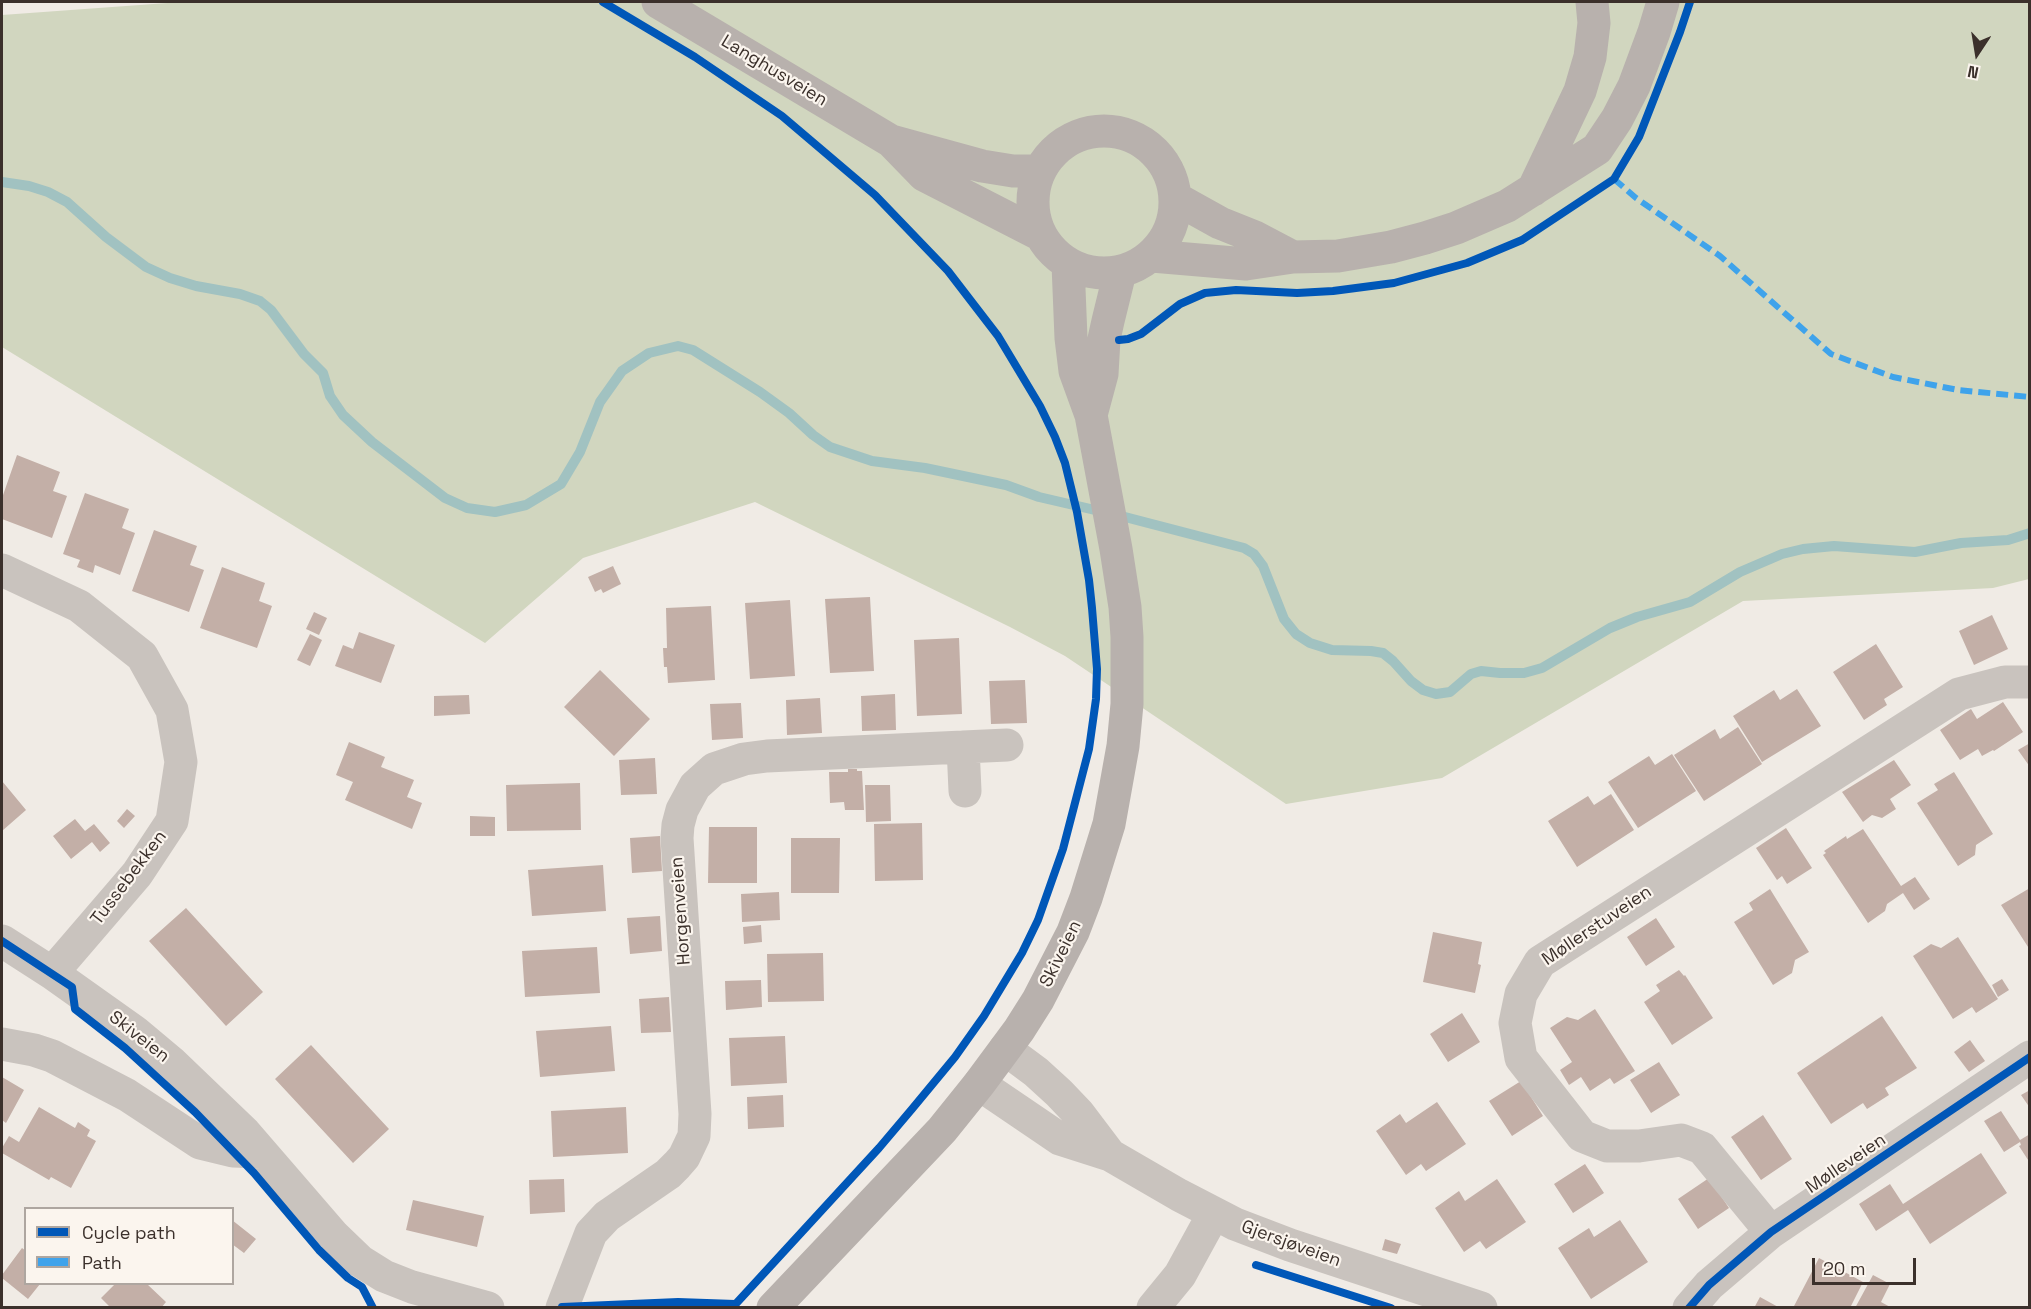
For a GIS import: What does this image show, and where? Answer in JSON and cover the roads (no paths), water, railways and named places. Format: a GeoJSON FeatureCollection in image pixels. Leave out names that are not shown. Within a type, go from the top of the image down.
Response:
{"type":"FeatureCollection","features":[{"type":"Feature","properties":{"kind":"main road","name":"Langhusveien"},"geometry":{"type":"LineString","coordinates":[[658,2],[891,141],[924,175],[1041,235]]}},
{"type":"Feature","properties":{"kind":"main road"},"geometry":{"type":"LineString","coordinates":[[1533,190],[1580,91],[1590,57],[1594,23],[1592,2]]}},
{"type":"Feature","properties":{"kind":"main road"},"geometry":{"type":"LineString","coordinates":[[1152,256],[1246,264],[1293,257],[1348,255],[1425,238],[1483,217],[1533,190],[1597,149],[1617,119],[1634,86],[1663,2]]}},
{"type":"Feature","properties":{"kind":"main road"},"geometry":{"type":"LineString","coordinates":[[1100,131],[1118,132],[1152,149],[1164,163],[1172,180],[1175,198],[1170,230],[1162,244],[1152,256],[1137,266],[1120,272],[1084,271],[1068,264],[1048,246],[1035,223],[1033,196],[1035,183],[1051,155],[1065,143],[1081,135],[1100,131]]}},
{"type":"Feature","properties":{"kind":"main road","name":"Langhusveien"},"geometry":{"type":"LineString","coordinates":[[891,141],[982,166],[1013,171],[1040,171]]}},
{"type":"Feature","properties":{"kind":"main road"},"geometry":{"type":"LineString","coordinates":[[1175,198],[1220,223],[1255,237],[1293,257]]}},
{"type":"Feature","properties":{"kind":"main road"},"geometry":{"type":"LineString","coordinates":[[1068,264],[1071,339],[1089,374]]}},
{"type":"Feature","properties":{"kind":"main road"},"geometry":{"type":"LineString","coordinates":[[1089,374],[1104,339],[1120,272]]}},
{"type":"Feature","properties":{"kind":"main road","name":"Skiveien"},"geometry":{"type":"LineString","coordinates":[[773,1308],[942,1130],[979,1084],[1038,1000],[1073,932],[1086,898],[1109,824],[1117,787],[1127,704],[1128,658],[1125,607],[1091,415],[1089,374]]}},
{"type":"Feature","properties":{"kind":"street","name":"Tussebekken"},"geometry":{"type":"LineString","coordinates":[[2,570],[79,606],[142,656],[172,710],[181,762],[172,821],[137,874],[52,974]]}},
{"type":"Feature","properties":{"kind":"street","name":"Møllerstuveien"},"geometry":{"type":"LineString","coordinates":[[1771,1232],[1702,1148],[1681,1140],[1639,1146],[1607,1146],[1582,1136],[1521,1058],[1515,1023],[1521,994],[1540,962],[1959,694],[2005,682],[2030,682]]}},
{"type":"Feature","properties":{"kind":"street","name":"Horgenveien"},"geometry":{"type":"LineString","coordinates":[[562,1308],[591,1233],[607,1216],[668,1174],[684,1157],[694,1136],[695,1114],[677,838],[682,810],[695,786],[714,769],[744,759],[1007,745]]}},
{"type":"Feature","properties":{"kind":"street"},"geometry":{"type":"LineString","coordinates":[[963,747],[965,791]]}},
{"type":"Feature","properties":{"kind":"street","name":"Skiveien"},"geometry":{"type":"LineString","coordinates":[[2,941],[135,1032],[172,1063],[261,1152],[334,1236],[360,1262],[396,1282],[488,1308]]}},
{"type":"Feature","properties":{"kind":"street"},"geometry":{"type":"LineString","coordinates":[[2,1044],[52,1056],[127,1095],[200,1143],[233,1151],[261,1152]]}},
{"type":"Feature","properties":{"kind":"street","name":"Gjersjøveien"},"geometry":{"type":"LineString","coordinates":[[1005,1049],[1059,1093],[1079,1114],[1110,1155]]}},
{"type":"Feature","properties":{"kind":"street","name":"Mølleveien"},"geometry":{"type":"LineString","coordinates":[[1689,1308],[1709,1285],[1771,1232],[2030,1057]]}},
{"type":"Feature","properties":{"kind":"street","name":"Gjersjøveien"},"geometry":{"type":"LineString","coordinates":[[979,1084],[1060,1139],[1110,1155],[1245,1228],[1481,1308]]}},
{"type":"Feature","properties":{"kind":"street"},"geometry":{"type":"LineString","coordinates":[[1153,1308],[1180,1275],[1214,1213]]}},
{"type":"Feature","properties":{"kind":"waterway"},"geometry":{"type":"LineString","coordinates":[[2,182],[29,186],[48,192],[67,202],[106,237],[146,267],[196,286],[240,294],[260,301],[271,310],[304,354],[323,373],[330,396],[343,415],[372,442],[445,498],[467,508],[495,512],[526,505],[561,484],[580,452],[600,402],[622,371],[649,353],[678,346],[693,350],[760,392],[830,447],[872,461],[925,468],[1006,485],[1039,497],[1244,548],[1254,554],[1263,566],[1284,619],[1296,634],[1310,643],[1332,650],[1383,653],[1411,681],[1423,690],[1436,694],[1450,692],[1471,674],[1481,671],[1524,673],[1542,668],[1610,628],[1637,617],[1690,602],[1740,572],[1782,554],[1834,546],[1915,552],[1961,543],[2008,540],[2030,533]]}}]}
